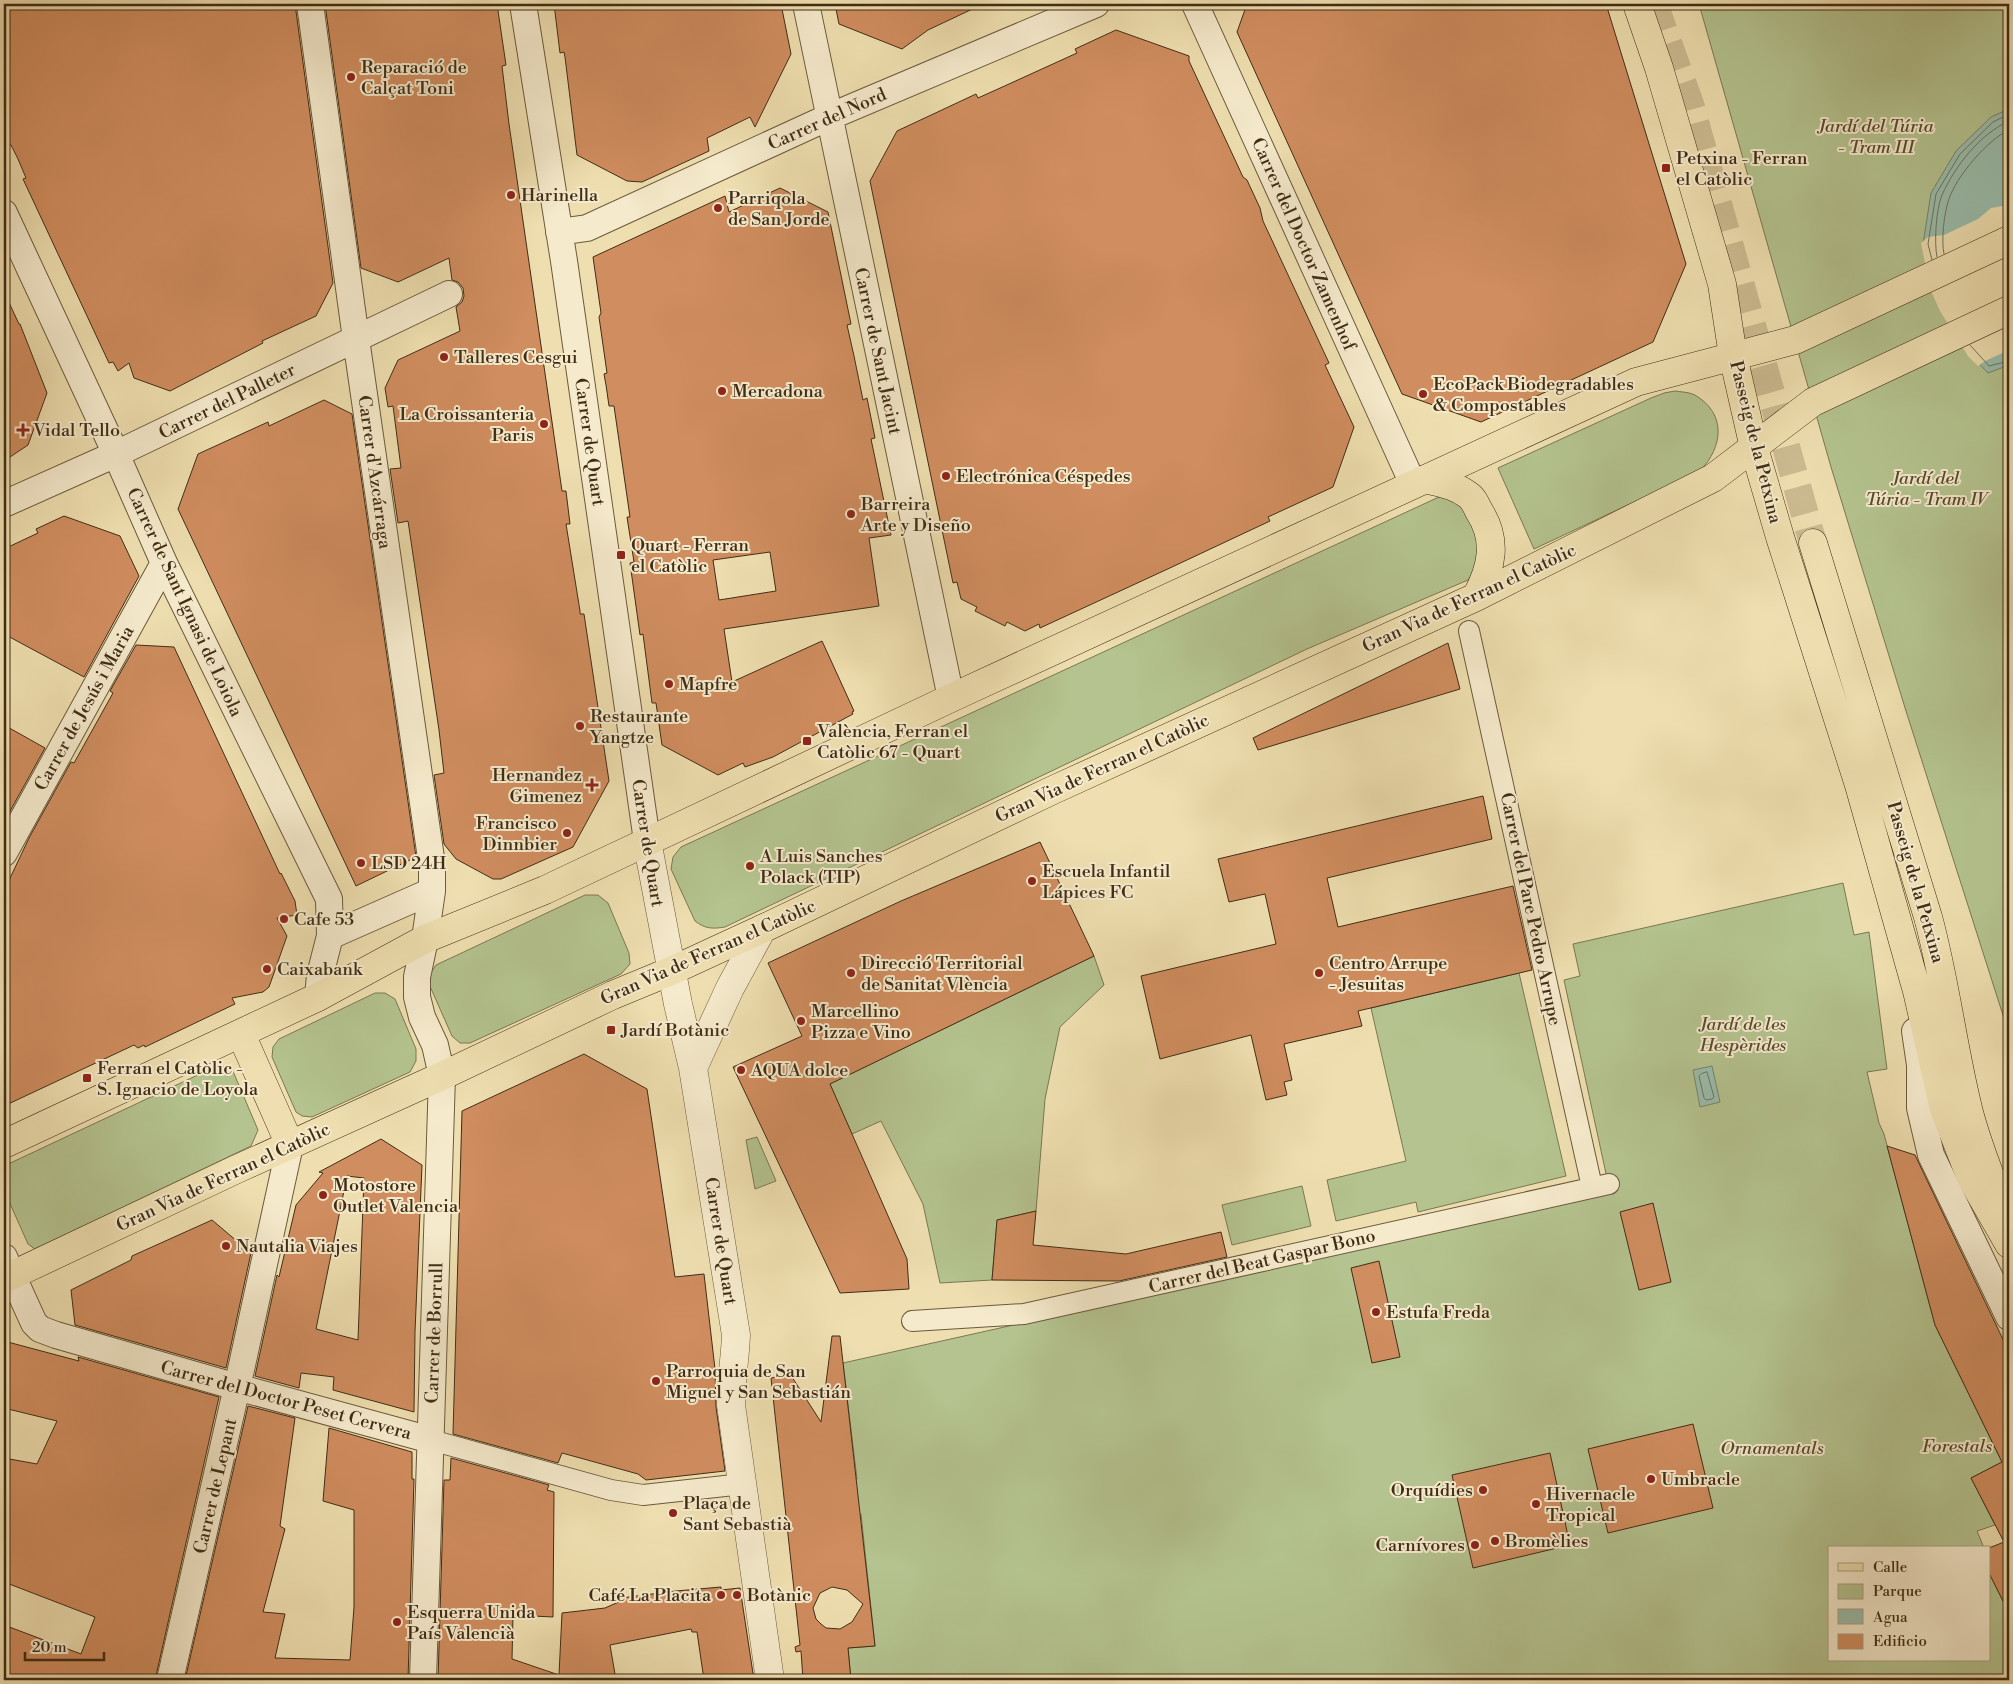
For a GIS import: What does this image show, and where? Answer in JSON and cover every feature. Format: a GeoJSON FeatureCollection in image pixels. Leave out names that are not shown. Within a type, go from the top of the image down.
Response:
{"type":"FeatureCollection","features":[{"type":"Feature","properties":{"kind":"main road","name":"Passeig de la Petxina"},"geometry":{"type":"LineString","coordinates":[[1636,4],[1659,68],[1722,284],[1733,356],[1754,448],[1780,537],[1859,785],[1917,991],[1944,1109],[1971,1178],[2009,1244]]}},
{"type":"Feature","properties":{"kind":"main road"},"geometry":{"type":"LineString","coordinates":[[4,1144],[318,997],[426,939],[545,890],[951,698],[1636,382],[1796,340],[2009,240]]}},
{"type":"Feature","properties":{"kind":"main road","name":"Gran Via de Ferran el Catòlic"},"geometry":{"type":"LineString","coordinates":[[7,1270],[442,1076],[614,995],[762,929],[1052,790],[1476,597],[1684,494],[1712,478],[1813,402],[2009,310]]}},
{"type":"Feature","properties":{"kind":"main road"},"geometry":{"type":"LineString","coordinates":[[1419,482],[1451,485],[1470,496],[1486,522],[1491,556],[1487,578],[1476,597]]}},
{"type":"Feature","properties":{"kind":"main road","name":"Passeig de la Petxina"},"geometry":{"type":"LineString","coordinates":[[1814,543],[1940,960],[1967,1105],[1983,1157],[2009,1223]]}},
{"type":"Feature","properties":{"kind":"main road"},"geometry":{"type":"LineString","coordinates":[[241,1034],[290,1145]]}},
{"type":"Feature","properties":{"kind":"street","name":"Carrer d'Azcárraga"},"geometry":{"type":"LineString","coordinates":[[310,4],[432,865],[432,891],[426,939]]}},
{"type":"Feature","properties":{"kind":"street","name":"Carrer de Quart"},"geometry":{"type":"LineString","coordinates":[[523,4],[559,232],[647,842],[671,971],[693,1068],[736,1335],[731,1383],[731,1405],[770,1680]]}},
{"type":"Feature","properties":{"kind":"street","name":"Carrer de Sant Jacint"},"geometry":{"type":"LineString","coordinates":[[806,4],[951,698]]}},
{"type":"Feature","properties":{"kind":"street","name":"Carrer del Nord"},"geometry":{"type":"LineString","coordinates":[[559,232],[587,228],[829,117],[1096,4]]}},
{"type":"Feature","properties":{"kind":"street","name":"Carrer del Doctor Zamenhof"},"geometry":{"type":"LineString","coordinates":[[1195,4],[1419,482]]}},
{"type":"Feature","properties":{"kind":"street","name":"Carrer de Sant Ignasi de Loiola"},"geometry":{"type":"LineString","coordinates":[[4,213],[164,562],[329,900],[330,936],[320,975],[318,997]]}},
{"type":"Feature","properties":{"kind":"street","name":"Carrer del Palleter"},"geometry":{"type":"LineString","coordinates":[[4,504],[116,454],[449,294]]}},
{"type":"Feature","properties":{"kind":"street","name":"Carrer de Jesús i Maria"},"geometry":{"type":"LineString","coordinates":[[4,853],[164,562]]}},
{"type":"Feature","properties":{"kind":"street","name":"Carrer del Pare Pedro Arrupe"},"geometry":{"type":"LineString","coordinates":[[1470,631],[1601,1185]]}},
{"type":"Feature","properties":{"kind":"street","name":"Passeig de la Petxina"},"geometry":{"type":"LineString","coordinates":[[1884,878],[1917,1038],[1920,1065],[1920,1108],[1925,1136],[1931,1155],[2009,1317]]}},
{"type":"Feature","properties":{"kind":"street"},"geometry":{"type":"LineString","coordinates":[[330,936],[432,891]]}},
{"type":"Feature","properties":{"kind":"street"},"geometry":{"type":"LineString","coordinates":[[693,1068],[730,988],[762,929]]}},
{"type":"Feature","properties":{"kind":"street"},"geometry":{"type":"LineString","coordinates":[[426,939],[417,977],[417,997],[422,1017],[435,1045],[442,1076]]}},
{"type":"Feature","properties":{"kind":"street","name":"Carrer de Borrull"},"geometry":{"type":"LineString","coordinates":[[423,1680],[442,1076]]}},
{"type":"Feature","properties":{"kind":"street","name":"Carrer de Lepant"},"geometry":{"type":"LineString","coordinates":[[170,1680],[290,1145]]}},
{"type":"Feature","properties":{"kind":"street","name":"Carrer del Beat Gaspar Bono"},"geometry":{"type":"LineString","coordinates":[[912,1321],[1024,1314],[1601,1185]]}},
{"type":"Feature","properties":{"kind":"street","name":"Carrer del Doctor Peset Cervera"},"geometry":{"type":"LineString","coordinates":[[7,1270],[34,1323],[40,1329],[56,1335],[611,1490],[643,1495],[743,1484]]}},
{"type":"Feature","properties":{"kind":"green space","name":"Jardí del Túria - Tram III"},"geometry":{"type":"Polygon","coordinates":[[[1699,4],[2009,4],[2009,1034],[1906,711],[1831,467],[1699,4]]]}},
{"type":"Feature","properties":{"kind":"green space"},"geometry":{"type":"Polygon","coordinates":[[[1675,391],[1695,395],[1713,412],[1717,421],[1717,441],[1708,462],[1700,471],[1534,549],[1498,468],[1651,398],[1675,391]]]}},
{"type":"Feature","properties":{"kind":"green space"},"geometry":{"type":"Polygon","coordinates":[[[1439,497],[1453,500],[1459,504],[1471,523],[1479,542],[1480,552],[1478,561],[1468,580],[1307,649],[725,927],[709,928],[695,921],[671,869],[673,857],[681,847],[1439,497]]]}},
{"type":"Feature","properties":{"kind":"green space"},"geometry":{"type":"Polygon","coordinates":[[[1843,883],[1854,935],[1869,932],[1887,1069],[1867,1072],[1879,1123],[1884,1134],[1935,1325],[2002,1462],[1971,1478],[1995,1525],[1977,1531],[1983,1546],[1828,1546],[1828,1662],[1990,1662],[1990,1575],[2009,1613],[2009,1680],[851,1680],[848,1648],[875,1646],[861,1514],[857,1514],[851,1481],[857,1479],[843,1363],[1610,1192],[1564,980],[1580,976],[1573,944],[1843,883]]]}},
{"type":"Feature","properties":{"kind":"green space"},"geometry":{"type":"Polygon","coordinates":[[[585,895],[598,895],[608,903],[629,953],[630,964],[621,974],[470,1043],[460,1043],[452,1036],[429,984],[430,974],[436,965],[585,895]]]}},
{"type":"Feature","properties":{"kind":"green space"},"geometry":{"type":"Polygon","coordinates":[[[1094,956],[1104,985],[1060,1027],[1045,1099],[1036,1211],[997,1220],[992,1280],[940,1283],[923,1204],[881,1121],[852,1134],[830,1084],[1094,956]]]}},
{"type":"Feature","properties":{"kind":"green space"},"geometry":{"type":"Polygon","coordinates":[[[1519,973],[1566,1176],[1418,1212],[1416,1202],[1336,1221],[1327,1180],[1406,1161],[1371,1008],[1519,973]]]}},
{"type":"Feature","properties":{"kind":"green space"},"geometry":{"type":"Polygon","coordinates":[[[375,993],[385,993],[395,999],[416,1049],[416,1061],[410,1072],[312,1117],[302,1116],[296,1112],[272,1057],[273,1047],[279,1039],[375,993]]]}},
{"type":"Feature","properties":{"kind":"green space"},"geometry":{"type":"Polygon","coordinates":[[[219,1065],[232,1069],[258,1130],[251,1146],[35,1249],[28,1244],[4,1190],[4,1166],[219,1065]]]}},
{"type":"Feature","properties":{"kind":"green space"},"geometry":{"type":"Polygon","coordinates":[[[757,1137],[776,1181],[755,1189],[746,1140],[757,1137]]]}},
{"type":"Feature","properties":{"kind":"green space"},"geometry":{"type":"Polygon","coordinates":[[[1302,1186],[1311,1226],[1232,1245],[1222,1205],[1302,1186]]]}},
{"type":"Feature","properties":{"kind":"water"},"geometry":{"type":"Polygon","coordinates":[[[2009,109],[2009,365],[1988,373],[1970,354],[1923,244],[1931,193],[1956,151],[1991,117],[2009,109]]]}},
{"type":"Feature","properties":{"kind":"water"},"geometry":{"type":"Polygon","coordinates":[[[1712,1066],[1720,1102],[1700,1107],[1693,1070],[1712,1066]]]}},
{"type":"Feature","properties":{"kind":"pier"},"geometry":{"type":"Polygon","coordinates":[[[2009,205],[2009,350],[1978,366],[1968,356],[1940,311],[1930,289],[1921,243],[1928,237],[1944,235],[1978,219],[1991,208],[2009,205]]]}},
{"type":"Feature","properties":{"kind":"building"},"geometry":{"type":"Polygon","coordinates":[[[4,4],[295,4],[333,283],[316,316],[262,341],[263,343],[170,391],[134,378],[129,363],[118,371],[113,362],[109,363],[23,179],[26,178],[18,159],[11,145],[4,143],[4,4]]]}},
{"type":"Feature","properties":{"kind":"building"},"geometry":{"type":"Polygon","coordinates":[[[325,4],[497,4],[506,65],[502,66],[509,124],[562,491],[566,491],[570,524],[566,524],[580,614],[584,614],[609,781],[573,847],[501,879],[493,879],[456,859],[444,844],[434,775],[444,773],[439,730],[408,521],[398,523],[390,469],[401,468],[393,406],[388,407],[385,388],[398,360],[460,331],[456,307],[462,302],[464,296],[463,288],[458,282],[452,280],[449,258],[398,282],[361,268],[325,4]]]}},
{"type":"Feature","properties":{"kind":"building"},"geometry":{"type":"Polygon","coordinates":[[[554,4],[781,4],[791,54],[755,127],[750,117],[707,138],[709,151],[642,182],[627,181],[577,155],[565,57],[564,52],[560,53],[554,4]]]}},
{"type":"Feature","properties":{"kind":"building"},"geometry":{"type":"Polygon","coordinates":[[[835,4],[983,4],[928,30],[902,49],[839,24],[835,4]]]}},
{"type":"Feature","properties":{"kind":"building"},"geometry":{"type":"Polygon","coordinates":[[[1247,4],[1606,4],[1686,264],[1653,342],[1481,422],[1402,394],[1237,32],[1247,4]]]}},
{"type":"Feature","properties":{"kind":"building"},"geometry":{"type":"Polygon","coordinates":[[[1116,30],[1189,56],[1189,61],[1243,177],[1247,180],[1260,208],[1263,221],[1329,363],[1325,365],[1354,427],[1333,487],[1268,517],[1270,521],[1172,567],[1040,628],[1039,624],[1025,631],[1007,622],[1005,626],[975,611],[977,607],[961,599],[957,582],[953,583],[870,181],[897,131],[976,94],[978,98],[1077,53],[1075,49],[1116,30]]]}},
{"type":"Feature","properties":{"kind":"building"},"geometry":{"type":"Polygon","coordinates":[[[780,188],[828,212],[851,324],[847,325],[863,400],[867,398],[875,438],[871,439],[891,535],[869,538],[879,606],[724,629],[732,682],[822,641],[854,711],[852,712],[853,714],[773,757],[745,767],[743,763],[718,775],[662,745],[656,703],[652,703],[643,634],[640,635],[630,563],[634,562],[627,517],[630,517],[614,406],[609,406],[604,374],[607,373],[593,257],[725,196],[729,212],[780,188]],[[770,552],[713,560],[719,600],[776,591],[770,552]]]}},
{"type":"Feature","properties":{"kind":"building"},"geometry":{"type":"Polygon","coordinates":[[[4,292],[20,324],[47,393],[28,445],[4,461],[4,292]]]}},
{"type":"Feature","properties":{"kind":"building"},"geometry":{"type":"Polygon","coordinates":[[[324,400],[352,414],[416,857],[356,886],[178,509],[198,454],[268,422],[269,426],[324,400]]]}},
{"type":"Feature","properties":{"kind":"building"},"geometry":{"type":"Polygon","coordinates":[[[64,516],[120,536],[139,576],[84,677],[4,634],[4,549],[38,533],[36,529],[64,516]]]}},
{"type":"Feature","properties":{"kind":"building"},"geometry":{"type":"Polygon","coordinates":[[[1448,643],[1460,689],[1258,750],[1253,738],[1448,643]]]}},
{"type":"Feature","properties":{"kind":"building"},"geometry":{"type":"Polygon","coordinates":[[[136,645],[174,647],[280,874],[295,901],[297,915],[277,918],[287,936],[269,987],[263,992],[232,998],[235,1004],[145,1047],[144,1045],[138,1048],[134,1045],[4,1106],[4,891],[29,838],[71,762],[74,763],[113,693],[110,691],[136,645]]]}},
{"type":"Feature","properties":{"kind":"building"},"geometry":{"type":"Polygon","coordinates":[[[4,725],[45,748],[4,822],[4,725]]]}},
{"type":"Feature","properties":{"kind":"building"},"geometry":{"type":"Polygon","coordinates":[[[1483,796],[1492,839],[1327,878],[1338,927],[1513,886],[1532,970],[1358,1011],[1362,1026],[1284,1044],[1292,1080],[1284,1082],[1287,1095],[1266,1100],[1251,1035],[1160,1059],[1141,976],[1276,944],[1265,894],[1229,902],[1218,859],[1483,796]]]}},
{"type":"Feature","properties":{"kind":"building"},"geometry":{"type":"Polygon","coordinates":[[[1040,842],[1094,956],[830,1084],[907,1259],[909,1289],[840,1293],[733,1067],[802,1036],[768,963],[901,901],[1040,842]]]}},
{"type":"Feature","properties":{"kind":"building"},"geometry":{"type":"Polygon","coordinates":[[[584,1054],[647,1089],[675,1277],[704,1274],[715,1369],[716,1407],[725,1471],[646,1480],[638,1474],[562,1453],[558,1463],[453,1434],[462,1111],[584,1054]]]}},
{"type":"Feature","properties":{"kind":"building"},"geometry":{"type":"Polygon","coordinates":[[[381,1139],[422,1165],[415,1332],[414,1412],[333,1390],[334,1377],[301,1373],[299,1388],[255,1376],[277,1275],[279,1277],[296,1205],[323,1173],[319,1172],[381,1139]],[[347,1176],[316,1329],[358,1340],[364,1178],[347,1176]]]}},
{"type":"Feature","properties":{"kind":"building"},"geometry":{"type":"Polygon","coordinates":[[[1887,1146],[1915,1155],[2009,1352],[2009,1613],[1990,1575],[1990,1548],[2004,1542],[1971,1478],[2002,1462],[1935,1325],[1887,1146]]]}},
{"type":"Feature","properties":{"kind":"building"},"geometry":{"type":"Polygon","coordinates":[[[1653,1203],[1671,1282],[1639,1290],[1620,1212],[1653,1203]]]}},
{"type":"Feature","properties":{"kind":"building"},"geometry":{"type":"Polygon","coordinates":[[[1036,1211],[1033,1245],[1126,1254],[1221,1232],[1227,1257],[1119,1281],[992,1280],[997,1220],[1036,1211]]]}},
{"type":"Feature","properties":{"kind":"building"},"geometry":{"type":"Polygon","coordinates":[[[212,1220],[251,1253],[226,1368],[75,1325],[71,1290],[131,1260],[132,1256],[212,1220]]]}},
{"type":"Feature","properties":{"kind":"building","name":"Estufa Freda"},"geometry":{"type":"Polygon","coordinates":[[[1379,1261],[1400,1357],[1372,1363],[1351,1268],[1379,1261]]]}},
{"type":"Feature","properties":{"kind":"building"},"geometry":{"type":"Polygon","coordinates":[[[832,1336],[840,1336],[875,1646],[848,1648],[851,1680],[803,1680],[801,1651],[796,1652],[795,1647],[800,1645],[771,1378],[790,1374],[821,1422],[832,1336]],[[832,1587],[820,1593],[813,1608],[816,1619],[826,1628],[840,1629],[852,1622],[863,1604],[847,1590],[832,1587]]]}},
{"type":"Feature","properties":{"kind":"building"},"geometry":{"type":"Polygon","coordinates":[[[4,1341],[79,1361],[78,1357],[219,1397],[155,1680],[4,1680],[4,1625],[81,1654],[95,1617],[4,1582],[4,1458],[37,1464],[57,1421],[8,1409],[7,1402],[4,1402],[4,1341]]]}},
{"type":"Feature","properties":{"kind":"building"},"geometry":{"type":"Polygon","coordinates":[[[248,1406],[295,1418],[280,1526],[285,1529],[263,1612],[285,1614],[275,1658],[350,1660],[354,1607],[354,1510],[323,1501],[329,1428],[412,1452],[412,1479],[414,1479],[408,1680],[185,1680],[248,1406]]]}},
{"type":"Feature","properties":{"kind":"building","name":"Umbracle"},"geometry":{"type":"Polygon","coordinates":[[[1693,1424],[1713,1508],[1608,1533],[1588,1449],[1693,1424]]]}},
{"type":"Feature","properties":{"kind":"building"},"geometry":{"type":"Polygon","coordinates":[[[1550,1453],[1570,1545],[1473,1568],[1452,1475],[1550,1453]]]}},
{"type":"Feature","properties":{"kind":"building"},"geometry":{"type":"Polygon","coordinates":[[[451,1458],[549,1485],[547,1490],[554,1492],[553,1617],[513,1615],[512,1659],[559,1675],[562,1613],[605,1608],[621,1601],[621,1598],[721,1587],[721,1590],[740,1588],[754,1680],[704,1680],[697,1632],[692,1632],[691,1629],[610,1645],[616,1680],[438,1680],[444,1480],[450,1480],[451,1458]]]}},
{"type":"Feature","properties":{"kind":"tunnel"},"geometry":{"type":"LineString","coordinates":[[1654,4],[1690,104],[1813,543]]}},
{"type":"Feature","properties":{"kind":"place","name":"Reparació de Calçat Toni"},"geometry":{"type":"Point","coordinates":[351,77]}},
{"type":"Feature","properties":{"kind":"place","name":"Petxina - Ferran el Catòlic"},"geometry":{"type":"Point","coordinates":[1666,168]}},
{"type":"Feature","properties":{"kind":"place","name":"Harinella"},"geometry":{"type":"Point","coordinates":[511,195]}},
{"type":"Feature","properties":{"kind":"place","name":"Parriqola de San Jorde"},"geometry":{"type":"Point","coordinates":[718,208]}},
{"type":"Feature","properties":{"kind":"place","name":"Talleres Cesgui"},"geometry":{"type":"Point","coordinates":[444,357]}},
{"type":"Feature","properties":{"kind":"place","name":"Mercadona"},"geometry":{"type":"Point","coordinates":[722,391]}},
{"type":"Feature","properties":{"kind":"place","name":"EcoPack Biodegradables & Compostables"},"geometry":{"type":"Point","coordinates":[1423,394]}},
{"type":"Feature","properties":{"kind":"place","name":"La Croissanteria Paris"},"geometry":{"type":"Point","coordinates":[544,424]}},
{"type":"Feature","properties":{"kind":"place","name":"Vidal Tello"},"geometry":{"type":"Point","coordinates":[23,430]}},
{"type":"Feature","properties":{"kind":"place","name":"Electrónica Céspedes"},"geometry":{"type":"Point","coordinates":[946,476]}},
{"type":"Feature","properties":{"kind":"place","name":"Barreira Arte y Diseño"},"geometry":{"type":"Point","coordinates":[851,514]}},
{"type":"Feature","properties":{"kind":"place","name":"Quart - Ferran el Catòlic"},"geometry":{"type":"Point","coordinates":[621,555]}},
{"type":"Feature","properties":{"kind":"place","name":"Mapfre"},"geometry":{"type":"Point","coordinates":[669,684]}},
{"type":"Feature","properties":{"kind":"place","name":"Restaurante Yangtze"},"geometry":{"type":"Point","coordinates":[580,726]}},
{"type":"Feature","properties":{"kind":"place","name":"València, Ferran el Catòlic 67 - Quart"},"geometry":{"type":"Point","coordinates":[807,741]}},
{"type":"Feature","properties":{"kind":"place","name":"Hernandez Gimenez"},"geometry":{"type":"Point","coordinates":[592,785]}},
{"type":"Feature","properties":{"kind":"place","name":"Francisco Dinnbier"},"geometry":{"type":"Point","coordinates":[567,833]}},
{"type":"Feature","properties":{"kind":"place","name":"LSD 24H"},"geometry":{"type":"Point","coordinates":[361,863]}},
{"type":"Feature","properties":{"kind":"place","name":"A Luis Sanches Polack (TIP)"},"geometry":{"type":"Point","coordinates":[750,866]}},
{"type":"Feature","properties":{"kind":"place","name":"Escuela Infantil Lápices FC"},"geometry":{"type":"Point","coordinates":[1032,881]}},
{"type":"Feature","properties":{"kind":"place","name":"Cafe 53"},"geometry":{"type":"Point","coordinates":[284,919]}},
{"type":"Feature","properties":{"kind":"place","name":"Caixabank"},"geometry":{"type":"Point","coordinates":[267,969]}},
{"type":"Feature","properties":{"kind":"place","name":"Direcció Territorial de Sanitat Vlència"},"geometry":{"type":"Point","coordinates":[851,973]}},
{"type":"Feature","properties":{"kind":"place","name":"Centro Arrupe - Jesuitas"},"geometry":{"type":"Point","coordinates":[1319,973]}},
{"type":"Feature","properties":{"kind":"place","name":"Marcellino Pizza e Vino"},"geometry":{"type":"Point","coordinates":[801,1021]}},
{"type":"Feature","properties":{"kind":"place","name":"Jardí Botànic"},"geometry":{"type":"Point","coordinates":[611,1030]}},
{"type":"Feature","properties":{"kind":"place","name":"AQUA dolce"},"geometry":{"type":"Point","coordinates":[741,1070]}},
{"type":"Feature","properties":{"kind":"place","name":"Ferran el Catòlic - S. Ignacio de Loyola"},"geometry":{"type":"Point","coordinates":[87,1078]}},
{"type":"Feature","properties":{"kind":"place","name":"Motostore Outlet Valencia"},"geometry":{"type":"Point","coordinates":[323,1195]}},
{"type":"Feature","properties":{"kind":"place","name":"Nautalia Viajes"},"geometry":{"type":"Point","coordinates":[226,1246]}},
{"type":"Feature","properties":{"kind":"place","name":"Estufa Freda"},"geometry":{"type":"Point","coordinates":[1376,1312]}},
{"type":"Feature","properties":{"kind":"place","name":"Parroquia de San Miguel y San Sebastián"},"geometry":{"type":"Point","coordinates":[656,1381]}},
{"type":"Feature","properties":{"kind":"place","name":"Umbracle"},"geometry":{"type":"Point","coordinates":[1651,1479]}},
{"type":"Feature","properties":{"kind":"place","name":"Orquídies"},"geometry":{"type":"Point","coordinates":[1483,1490]}},
{"type":"Feature","properties":{"kind":"place","name":"Hivernacle Tropical"},"geometry":{"type":"Point","coordinates":[1536,1504]}},
{"type":"Feature","properties":{"kind":"place","name":"Plaça de Sant Sebastià"},"geometry":{"type":"Point","coordinates":[673,1513]}},
{"type":"Feature","properties":{"kind":"place","name":"Bromèlies"},"geometry":{"type":"Point","coordinates":[1495,1541]}},
{"type":"Feature","properties":{"kind":"place","name":"Carnívores"},"geometry":{"type":"Point","coordinates":[1475,1545]}},
{"type":"Feature","properties":{"kind":"place","name":"Café La Placita"},"geometry":{"type":"Point","coordinates":[721,1595]}},
{"type":"Feature","properties":{"kind":"place","name":"Botànic"},"geometry":{"type":"Point","coordinates":[737,1595]}},
{"type":"Feature","properties":{"kind":"place","name":"Esquerra Unida País Valencià"},"geometry":{"type":"Point","coordinates":[397,1622]}},
{"type":"Feature","properties":{"kind":"park label","name":"Jardí del Túria - Tram IV"},"geometry":{"type":"Point","coordinates":[1926,488]}},
{"type":"Feature","properties":{"kind":"park label","name":"Jardí de les Hespèrides"},"geometry":{"type":"Point","coordinates":[1743,1034]}},
{"type":"Feature","properties":{"kind":"park label","name":"Forestals"},"geometry":{"type":"Point","coordinates":[1957,1446]}},
{"type":"Feature","properties":{"kind":"park label","name":"Ornamentals"},"geometry":{"type":"Point","coordinates":[1772,1448]}}]}
